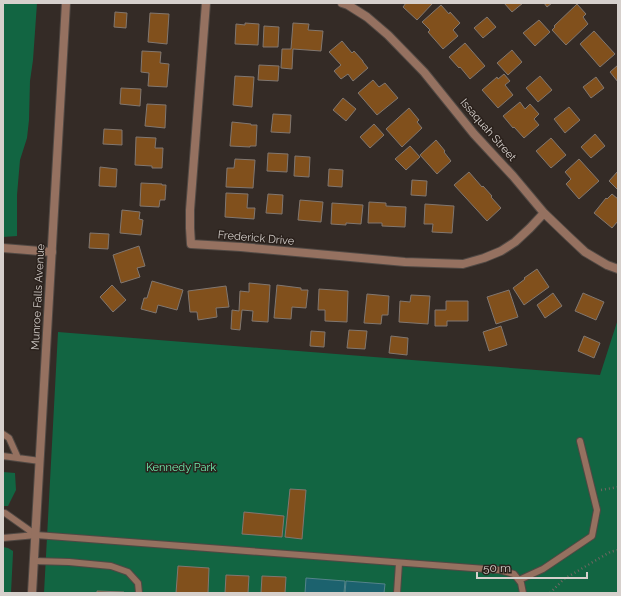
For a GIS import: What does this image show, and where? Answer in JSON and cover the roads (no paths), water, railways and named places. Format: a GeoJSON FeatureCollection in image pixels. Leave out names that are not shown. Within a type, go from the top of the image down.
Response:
{"type":"FeatureCollection","features":[{"type":"Feature","properties":{"kind":"street","name":"Munroe Falls Avenue"},"geometry":{"type":"LineString","coordinates":[[32,593],[66,3]]}},
{"type":"Feature","properties":{"kind":"street","name":"Frederick Drive"},"geometry":{"type":"LineString","coordinates":[[206,3],[190,210],[191,244],[241,247],[405,262],[463,264],[500,252],[515,242],[544,213]]}},
{"type":"Feature","properties":{"kind":"street","name":"Issaquah Street"},"geometry":{"type":"LineString","coordinates":[[342,3],[367,17],[402,49],[424,72],[474,134],[513,176],[544,213],[585,252],[607,265],[618,269]]}},
{"type":"Feature","properties":{"kind":"street"},"geometry":{"type":"LineString","coordinates":[[3,248],[52,252]]}},
{"type":"Feature","properties":{"kind":"lane"},"geometry":{"type":"LineString","coordinates":[[3,434],[9,438],[18,458]]}},
{"type":"Feature","properties":{"kind":"lane"},"geometry":{"type":"LineString","coordinates":[[519,580],[544,569],[592,536],[597,510],[580,441]]}},
{"type":"Feature","properties":{"kind":"lane"},"geometry":{"type":"LineString","coordinates":[[3,456],[40,460]]}},
{"type":"Feature","properties":{"kind":"lane"},"geometry":{"type":"LineString","coordinates":[[3,513],[36,535]]}},
{"type":"Feature","properties":{"kind":"lane"},"geometry":{"type":"LineString","coordinates":[[3,538],[36,535],[499,570],[514,574],[521,582],[523,593]]}},
{"type":"Feature","properties":{"kind":"lane"},"geometry":{"type":"LineString","coordinates":[[34,561],[111,566],[128,572],[138,583],[139,593]]}},
{"type":"Feature","properties":{"kind":"lane"},"geometry":{"type":"LineString","coordinates":[[397,593],[399,563]]}},
{"type":"Feature","properties":{"kind":"water"},"geometry":{"type":"Polygon","coordinates":[[[306,578],[345,581],[344,593],[305,593],[306,578]]]}},
{"type":"Feature","properties":{"kind":"water"},"geometry":{"type":"Polygon","coordinates":[[[346,581],[385,584],[384,593],[345,593],[346,581]]]}},
{"type":"Feature","properties":{"kind":"park label","name":"Kennedy Park"},"geometry":{"type":"Point","coordinates":[181,467]}}]}
